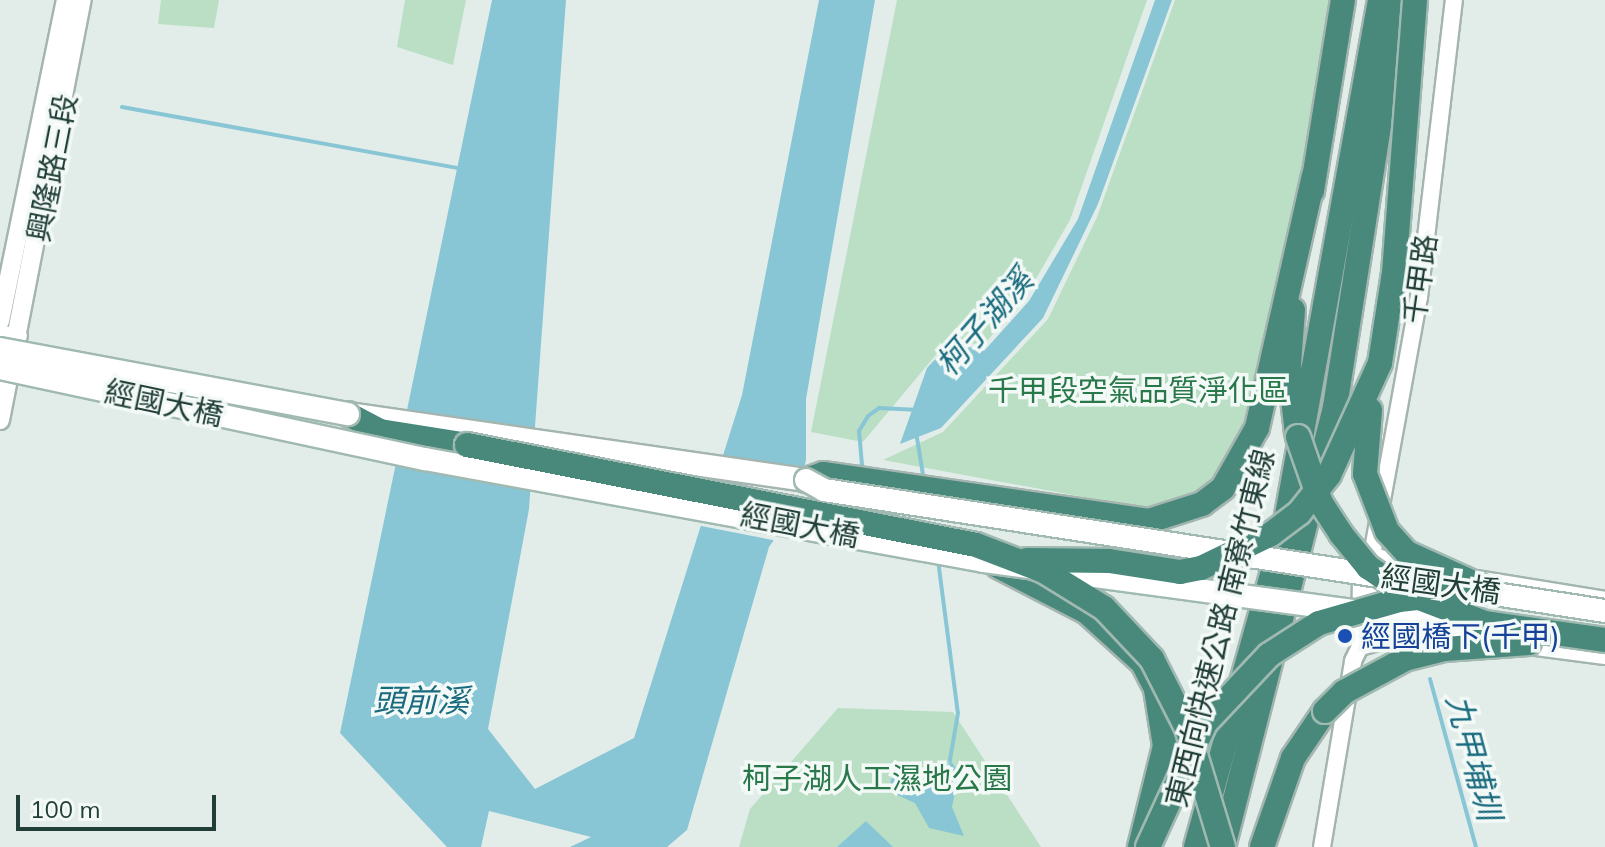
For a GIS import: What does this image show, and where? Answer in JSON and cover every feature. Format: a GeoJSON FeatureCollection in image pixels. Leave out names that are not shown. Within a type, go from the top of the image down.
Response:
{"type":"FeatureCollection","features":[{"type":"Feature","properties":{"kind":"highway"},"geometry":{"type":"LineString","coordinates":[[1343,0],[1314,175],[1289,364],[1298,437],[1321,503],[1368,567],[1406,593],[1485,623],[1605,640]]}},
{"type":"Feature","properties":{"kind":"highway","name":"東西向快速公路 南寮竹東線"},"geometry":{"type":"LineString","coordinates":[[1223,847],[1335,407],[1384,37],[1380,0]]}},
{"type":"Feature","properties":{"kind":"highway","name":"東西向快速公路 南寮竹東線"},"geometry":{"type":"LineString","coordinates":[[1196,847],[1284,532],[1384,37],[1399,0]]}},
{"type":"Feature","properties":{"kind":"highway"},"geometry":{"type":"LineString","coordinates":[[1415,0],[1394,273],[1365,440],[1371,502],[1407,553],[1489,590]]}},
{"type":"Feature","properties":{"kind":"highway"},"geometry":{"type":"LineString","coordinates":[[806,480],[823,474],[1149,521],[1202,504],[1223,488],[1257,428],[1314,175]]}},
{"type":"Feature","properties":{"kind":"highway"},"geometry":{"type":"LineString","coordinates":[[984,561],[1109,561],[1180,572],[1230,557],[1299,513],[1315,495],[1380,363]]}},
{"type":"Feature","properties":{"kind":"highway"},"geometry":{"type":"LineString","coordinates":[[348,414],[380,431],[976,545],[1044,571],[1104,608],[1152,659],[1187,728],[1223,847]]}},
{"type":"Feature","properties":{"kind":"highway"},"geometry":{"type":"LineString","coordinates":[[984,561],[1048,586],[1117,635],[1143,663],[1156,689],[1165,746],[1140,847]]}},
{"type":"Feature","properties":{"kind":"highway"},"geometry":{"type":"LineString","coordinates":[[1148,847],[1205,723],[1236,684],[1319,623],[1399,600],[1489,590]]}},
{"type":"Feature","properties":{"kind":"highway"},"geometry":{"type":"LineString","coordinates":[[1262,847],[1293,758],[1344,692],[1405,659],[1444,649],[1529,643]]}},
{"type":"Feature","properties":{"kind":"main road","name":"經國大橋"},"geometry":{"type":"LineString","coordinates":[[6,340],[348,414],[806,480],[824,490],[1230,557],[1489,590],[1605,611]]}},
{"type":"Feature","properties":{"kind":"main road","name":"經國大橋"},"geometry":{"type":"LineString","coordinates":[[0,368],[425,459],[984,561],[1352,614],[1423,620],[1529,643],[1605,653]]}},
{"type":"Feature","properties":{"kind":"street","name":"興隆路三段"},"geometry":{"type":"LineString","coordinates":[[0,321],[66,0]]}},
{"type":"Feature","properties":{"kind":"street","name":"興隆路三段"},"geometry":{"type":"LineString","coordinates":[[0,420],[6,340],[82,0]]}},
{"type":"Feature","properties":{"kind":"street","name":"千甲路"},"geometry":{"type":"LineString","coordinates":[[1322,847],[1360,647],[1361,576],[1372,555],[1419,297],[1454,0]]}},
{"type":"Feature","properties":{"kind":"street"},"geometry":{"type":"LineString","coordinates":[[1372,555],[1393,567],[1605,600]]}},
{"type":"Feature","properties":{"kind":"street"},"geometry":{"type":"LineString","coordinates":[[1436,635],[1448,621],[1451,591],[1440,575]]}},
{"type":"Feature","properties":{"kind":"street"},"geometry":{"type":"LineString","coordinates":[[1360,647],[1407,634],[1605,646]]}},
{"type":"Feature","properties":{"kind":"green space"},"geometry":{"type":"Polygon","coordinates":[[[161,0],[219,0],[214,28],[158,24],[161,0]]]}},
{"type":"Feature","properties":{"kind":"green space"},"geometry":{"type":"Polygon","coordinates":[[[405,0],[466,0],[453,65],[397,47],[405,0]]]}},
{"type":"Feature","properties":{"kind":"green space"},"geometry":{"type":"Polygon","coordinates":[[[897,0],[1147,0],[1070,220],[1030,289],[983,346],[950,338],[863,442],[811,432],[897,0]]]}},
{"type":"Feature","properties":{"kind":"green space","name":"千甲段空氣品質淨化區"},"geometry":{"type":"Polygon","coordinates":[[[1175,0],[1335,0],[1310,172],[1255,417],[1211,485],[1154,510],[883,460],[943,432],[1048,319],[1097,217],[1175,0]]]}},
{"type":"Feature","properties":{"kind":"green space","name":"柯子湖人工濕地公園"},"geometry":{"type":"Polygon","coordinates":[[[838,708],[953,712],[1041,847],[739,847],[750,809],[838,708]]]}},
{"type":"Feature","properties":{"kind":"water","name":"頭前溪"},"geometry":{"type":"Polygon","coordinates":[[[492,0],[566,0],[529,509],[488,729],[535,789],[634,738],[742,395],[819,0],[875,0],[806,399],[806,460],[794,510],[769,547],[687,830],[667,847],[570,847],[591,837],[489,811],[481,847],[447,847],[340,733],[492,0]]]}},
{"type":"Feature","properties":{"kind":"water"},"geometry":{"type":"Polygon","coordinates":[[[1155,0],[1172,0],[1098,204],[1043,318],[941,428],[900,444],[927,368],[951,342],[984,351],[1029,301],[1078,219],[1155,0]]]}},
{"type":"Feature","properties":{"kind":"water"},"geometry":{"type":"Polygon","coordinates":[[[950,760],[959,772],[952,807],[964,836],[929,828],[915,803],[888,791],[893,773],[916,773],[938,792],[950,760]]]}},
{"type":"Feature","properties":{"kind":"water"},"geometry":{"type":"Polygon","coordinates":[[[866,821],[893,847],[837,847],[866,821]]]}},
{"type":"Feature","properties":{"kind":"pier"},"geometry":{"type":"Polygon","coordinates":[[[717,460],[806,475],[798,511],[778,541],[696,525],[717,460]]]}},
{"type":"Feature","properties":{"kind":"waterway"},"geometry":{"type":"LineString","coordinates":[[122,107],[462,169]]}},
{"type":"Feature","properties":{"kind":"waterway","name":"柯子湖溪"},"geometry":{"type":"LineString","coordinates":[[857,468],[862,465],[859,431],[868,416],[879,408],[914,410]]}},
{"type":"Feature","properties":{"kind":"waterway"},"geometry":{"type":"LineString","coordinates":[[917,438],[924,481]]}},
{"type":"Feature","properties":{"kind":"waterway"},"geometry":{"type":"LineString","coordinates":[[938,560],[958,713],[950,760]]}},
{"type":"Feature","properties":{"kind":"waterway","name":"九甲埔圳"},"geometry":{"type":"LineString","coordinates":[[1430,679],[1476,847]]}},
{"type":"Feature","properties":{"kind":"place","name":"經國橋下(千甲)"},"geometry":{"type":"Point","coordinates":[1345,636]}}]}
